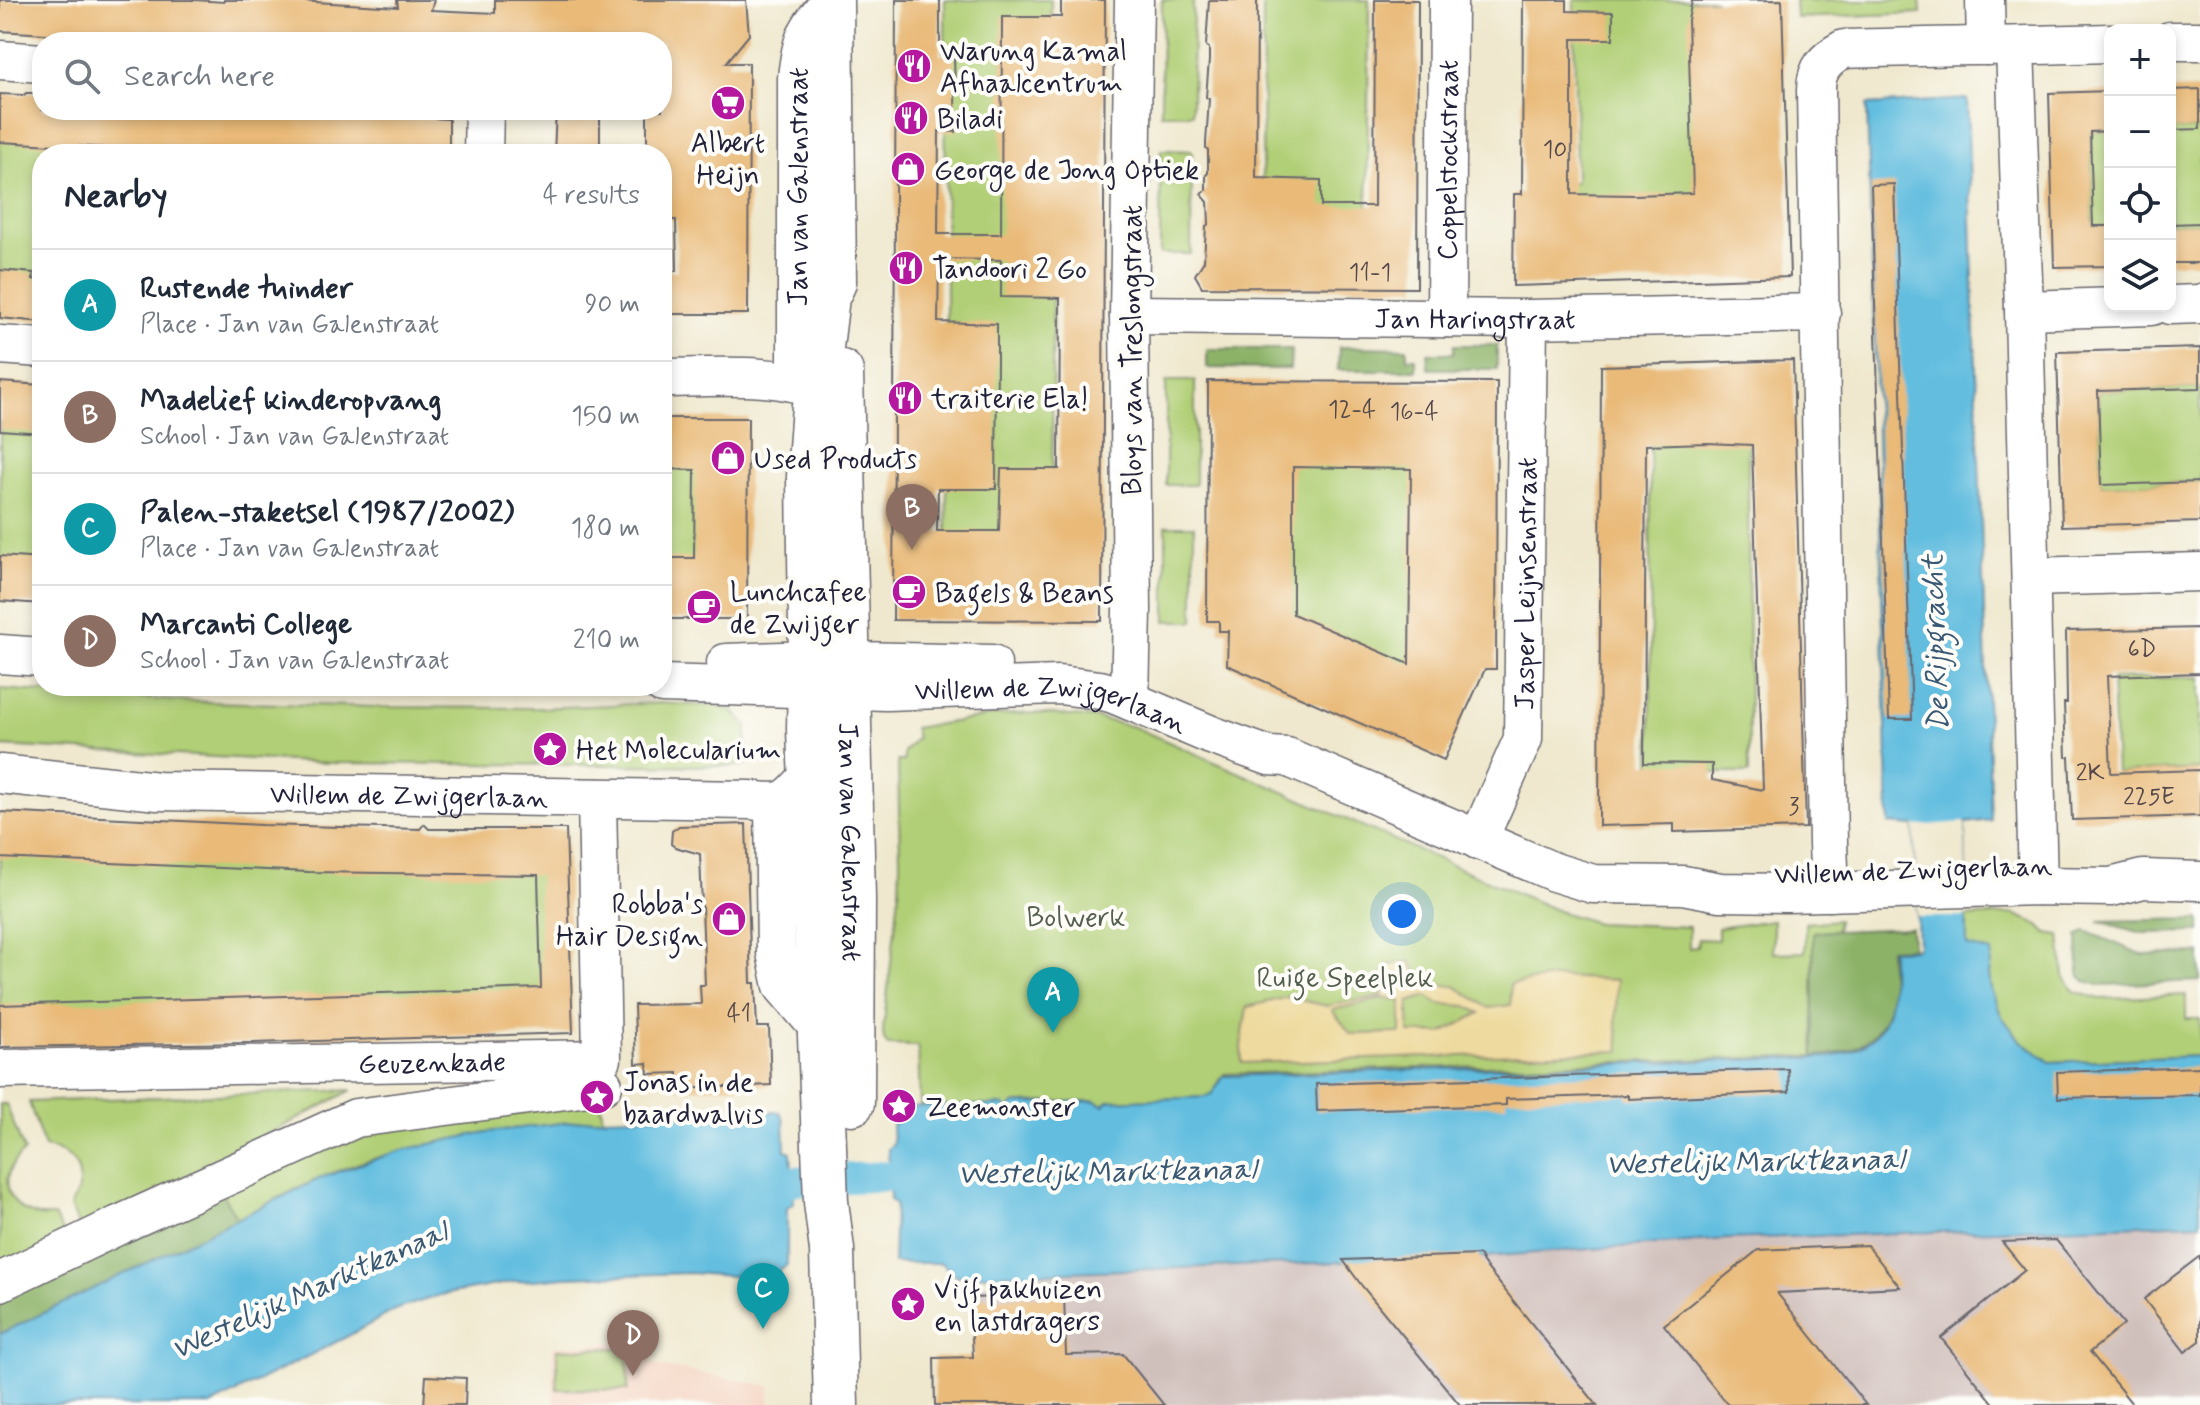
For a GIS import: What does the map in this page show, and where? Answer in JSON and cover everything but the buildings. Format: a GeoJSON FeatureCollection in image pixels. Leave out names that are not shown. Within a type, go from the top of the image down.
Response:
{"type":"FeatureCollection","features":[{"type":"Feature","properties":{"kind":"main road","name":"Jan van Galenstraat"},"geometry":{"type":"LineString","coordinates":[[831,0],[834,282],[841,290],[819,398],[829,675],[853,899],[852,1075],[839,1151]]}},
{"type":"Feature","properties":{"kind":"main road","name":"Jan van Galenstraat"},"geometry":{"type":"LineString","coordinates":[[829,675],[809,776],[821,1030],[839,1151],[841,1201],[832,1250],[836,1405]]}},
{"type":"Feature","properties":{"kind":"main road","name":"Jan van Galenstraat"},"geometry":{"type":"LineString","coordinates":[[841,1201],[854,1246],[858,1405]]}},
{"type":"Feature","properties":{"kind":"street","name":"Jan van Galenstraat"},"geometry":{"type":"LineString","coordinates":[[819,398],[797,78],[800,51],[810,25],[831,0]]}},
{"type":"Feature","properties":{"kind":"street","name":"Bloys van Treslongstraat"},"geometry":{"type":"LineString","coordinates":[[1130,687],[1129,315],[1134,0]]}},
{"type":"Feature","properties":{"kind":"street","name":"Coppelstockstraat"},"geometry":{"type":"LineString","coordinates":[[1446,318],[1448,0]]}},
{"type":"Feature","properties":{"kind":"street"},"geometry":{"type":"LineString","coordinates":[[1985,0],[2000,46],[2024,310],[2038,875]]}},
{"type":"Feature","properties":{"kind":"street"},"geometry":{"type":"LineString","coordinates":[[2176,41],[2200,41]]}},
{"type":"Feature","properties":{"kind":"street"},"geometry":{"type":"LineString","coordinates":[[1830,881],[1816,90],[1819,68],[1844,49],[2104,43]]}},
{"type":"Feature","properties":{"kind":"street"},"geometry":{"type":"LineString","coordinates":[[0,60],[32,62]]}},
{"type":"Feature","properties":{"kind":"street"},"geometry":{"type":"LineString","coordinates":[[483,144],[484,120]]}},
{"type":"Feature","properties":{"kind":"street"},"geometry":{"type":"LineString","coordinates":[[2176,305],[2200,304]]}},
{"type":"Feature","properties":{"kind":"street"},"geometry":{"type":"LineString","coordinates":[[2024,310],[2104,307]]}},
{"type":"Feature","properties":{"kind":"street","name":"Jan Haringstraat"},"geometry":{"type":"LineString","coordinates":[[1129,315],[1528,319],[1821,313]]}},
{"type":"Feature","properties":{"kind":"street","name":"Jasper Leijnsenstraat"},"geometry":{"type":"LineString","coordinates":[[1478,840],[1523,739],[1528,319]]}},
{"type":"Feature","properties":{"kind":"street"},"geometry":{"type":"LineString","coordinates":[[0,345],[32,347]]}},
{"type":"Feature","properties":{"kind":"street"},"geometry":{"type":"LineString","coordinates":[[672,378],[775,378],[819,398]]}},
{"type":"Feature","properties":{"kind":"street"},"geometry":{"type":"LineString","coordinates":[[2031,577],[2200,572]]}},
{"type":"Feature","properties":{"kind":"street"},"geometry":{"type":"LineString","coordinates":[[0,654],[32,656]]}},
{"type":"Feature","properties":{"kind":"street","name":"Willem de Zwijgerlaan"},"geometry":{"type":"LineString","coordinates":[[672,664],[829,675],[1059,685],[1100,690],[1130,687],[1201,704],[1276,741],[1287,757],[1554,872],[1584,882],[1683,885],[1720,892],[1830,881],[2038,875],[2112,866],[2143,879],[2200,881]]}},
{"type":"Feature","properties":{"kind":"street","name":"Willem de Zwijgerlaan"},"geometry":{"type":"LineString","coordinates":[[672,683],[829,675]]}},
{"type":"Feature","properties":{"kind":"street","name":"Willem de Zwijgerlaan"},"geometry":{"type":"LineString","coordinates":[[0,774],[158,791],[751,800],[774,804]]}},
{"type":"Feature","properties":{"kind":"street"},"geometry":{"type":"LineString","coordinates":[[809,776],[789,798],[774,804],[776,953],[783,986],[821,1030]]}},
{"type":"Feature","properties":{"kind":"street"},"geometry":{"type":"LineString","coordinates":[[597,798],[603,1072]]}},
{"type":"Feature","properties":{"kind":"street","name":"Geuzenkade"},"geometry":{"type":"LineString","coordinates":[[0,1069],[603,1072]]}},
{"type":"Feature","properties":{"kind":"street","name":"Geuzenkade"},"geometry":{"type":"LineString","coordinates":[[0,1282],[356,1118],[603,1072]]}},
{"type":"Feature","properties":{"kind":"shaded area"},"geometry":{"type":"Polygon","coordinates":[[[2200,1206],[2200,1405],[975,1405],[971,1286],[1303,1232],[2200,1206]]]}},
{"type":"Feature","properties":{"kind":"shaded area"},"geometry":{"type":"Polygon","coordinates":[[[629,1342],[655,1365],[770,1386],[770,1405],[554,1405],[553,1346],[629,1342]]]}},
{"type":"Feature","properties":{"kind":"green space"},"geometry":{"type":"Polygon","coordinates":[[[945,0],[1051,0],[1053,565],[947,566],[945,0]]]}},
{"type":"Feature","properties":{"kind":"green space"},"geometry":{"type":"Polygon","coordinates":[[[1162,0],[1193,0],[1192,114],[1161,114],[1162,0]]]}},
{"type":"Feature","properties":{"kind":"green space"},"geometry":{"type":"Polygon","coordinates":[[[1263,0],[1369,0],[1367,233],[1262,234],[1263,0]]]}},
{"type":"Feature","properties":{"kind":"green space"},"geometry":{"type":"Polygon","coordinates":[[[1574,0],[1715,0],[1719,219],[1523,226],[1528,186],[1576,182],[1574,0]]]}},
{"type":"Feature","properties":{"kind":"green space"},"geometry":{"type":"Polygon","coordinates":[[[1795,0],[1920,0],[1921,13],[1796,18],[1795,0]]]}},
{"type":"Feature","properties":{"kind":"green space"},"geometry":{"type":"Polygon","coordinates":[[[0,126],[270,144],[32,144],[32,282],[0,280],[0,126]]]}},
{"type":"Feature","properties":{"kind":"green space"},"geometry":{"type":"Polygon","coordinates":[[[2200,129],[2200,223],[2176,224],[2176,130],[2200,129]]]}},
{"type":"Feature","properties":{"kind":"green space"},"geometry":{"type":"Polygon","coordinates":[[[2104,131],[2104,226],[2093,226],[2090,132],[2104,131]]]}},
{"type":"Feature","properties":{"kind":"green space"},"geometry":{"type":"Polygon","coordinates":[[[1161,150],[1192,151],[1191,254],[1160,254],[1161,150]]]}},
{"type":"Feature","properties":{"kind":"green space"},"geometry":{"type":"Polygon","coordinates":[[[1454,345],[1497,345],[1497,369],[1428,369],[1428,353],[1454,353],[1454,345]]]}},
{"type":"Feature","properties":{"kind":"green space"},"geometry":{"type":"Polygon","coordinates":[[[1339,347],[1407,348],[1407,358],[1416,358],[1416,370],[1338,370],[1339,347]]]}},
{"type":"Feature","properties":{"kind":"green space"},"geometry":{"type":"Polygon","coordinates":[[[1207,349],[1291,349],[1290,369],[1207,368],[1207,349]]]}},
{"type":"Feature","properties":{"kind":"green space"},"geometry":{"type":"Polygon","coordinates":[[[1166,381],[1195,381],[1195,485],[1166,485],[1166,381]]]}},
{"type":"Feature","properties":{"kind":"green space"},"geometry":{"type":"Polygon","coordinates":[[[2200,388],[2200,482],[2101,485],[2098,391],[2200,388]]]}},
{"type":"Feature","properties":{"kind":"green space"},"geometry":{"type":"Polygon","coordinates":[[[1748,410],[1749,773],[1651,773],[1650,411],[1748,410]]]}},
{"type":"Feature","properties":{"kind":"green space"},"geometry":{"type":"Polygon","coordinates":[[[0,422],[32,424],[32,576],[0,572],[0,422]]]}},
{"type":"Feature","properties":{"kind":"green space"},"geometry":{"type":"Polygon","coordinates":[[[1258,434],[1444,437],[1426,691],[1258,625],[1258,434]]]}},
{"type":"Feature","properties":{"kind":"green space"},"geometry":{"type":"Polygon","coordinates":[[[672,455],[721,457],[730,589],[672,588],[672,455]]]}},
{"type":"Feature","properties":{"kind":"green space"},"geometry":{"type":"Polygon","coordinates":[[[1166,526],[1194,526],[1194,621],[1166,621],[1166,526]]]}},
{"type":"Feature","properties":{"kind":"green space"},"geometry":{"type":"Polygon","coordinates":[[[2200,677],[2200,769],[2116,773],[2112,679],[2200,677]]]}},
{"type":"Feature","properties":{"kind":"green space"},"geometry":{"type":"Polygon","coordinates":[[[0,689],[32,691],[32,696],[381,707],[537,708],[659,703],[719,706],[732,711],[747,725],[746,766],[329,763],[0,746],[0,689]]]}},
{"type":"Feature","properties":{"kind":"green space","name":"Bolwerk"},"geometry":{"type":"Polygon","coordinates":[[[1034,713],[1096,718],[1134,727],[1558,911],[1597,923],[1689,927],[1689,948],[1697,947],[1698,939],[1718,940],[1718,928],[1773,920],[1773,953],[1805,952],[1805,923],[1838,920],[1836,931],[1813,932],[1814,1056],[1224,1074],[1211,1095],[1206,1097],[1109,1101],[1104,1105],[1095,1101],[1016,1103],[1008,1109],[1002,1105],[920,1106],[918,1046],[888,1045],[883,1031],[899,895],[898,761],[904,761],[904,752],[917,737],[914,728],[998,715],[1034,713]]]}},
{"type":"Feature","properties":{"kind":"green space"},"geometry":{"type":"Polygon","coordinates":[[[0,836],[544,856],[547,1009],[0,1029],[0,836]]]}},
{"type":"Feature","properties":{"kind":"green space"},"geometry":{"type":"Polygon","coordinates":[[[2014,914],[2039,925],[2047,933],[2060,935],[2064,976],[2074,991],[2100,999],[2186,995],[2186,1019],[2200,1019],[2200,1056],[2050,1062],[2020,1040],[2002,1017],[1991,990],[1992,952],[1967,947],[1967,917],[2014,914]]]}},
{"type":"Feature","properties":{"kind":"green space"},"geometry":{"type":"Polygon","coordinates":[[[2200,919],[2200,932],[2142,933],[2098,921],[2200,919]]]}},
{"type":"Feature","properties":{"kind":"green space"},"geometry":{"type":"Polygon","coordinates":[[[1911,928],[1912,948],[1889,949],[1891,993],[1883,1021],[1876,1032],[1855,1047],[1814,1056],[1813,932],[1911,928]]]}},
{"type":"Feature","properties":{"kind":"green space"},"geometry":{"type":"Polygon","coordinates":[[[2086,931],[2143,955],[2200,953],[2200,981],[2101,985],[2085,981],[2079,974],[2078,936],[2086,931]]]}},
{"type":"Feature","properties":{"kind":"green space"},"geometry":{"type":"Polygon","coordinates":[[[596,1083],[603,1118],[480,1134],[390,1154],[328,1175],[237,1219],[221,1192],[310,1145],[596,1083]]]}},
{"type":"Feature","properties":{"kind":"green space"},"geometry":{"type":"Polygon","coordinates":[[[352,1090],[82,1233],[70,1206],[79,1185],[77,1168],[65,1154],[44,1147],[29,1102],[352,1090]]]}},
{"type":"Feature","properties":{"kind":"green space"},"geometry":{"type":"Polygon","coordinates":[[[0,1104],[6,1104],[24,1151],[9,1174],[7,1182],[11,1196],[27,1212],[54,1216],[67,1238],[0,1269],[0,1104]]]}},
{"type":"Feature","properties":{"kind":"green space"},"geometry":{"type":"Polygon","coordinates":[[[221,1192],[237,1219],[0,1334],[0,1299],[221,1192]]]}},
{"type":"Feature","properties":{"kind":"green space"},"geometry":{"type":"Polygon","coordinates":[[[628,1348],[628,1390],[557,1389],[557,1349],[628,1348]]]}},
{"type":"Feature","properties":{"kind":"sand"},"geometry":{"type":"Polygon","coordinates":[[[1410,961],[1423,983],[1455,986],[1489,1008],[1511,1005],[1510,984],[1560,977],[1617,980],[1616,1020],[1620,1051],[1242,1063],[1241,1046],[1247,1007],[1288,997],[1327,1006],[1382,996],[1385,966],[1410,961]],[[1427,996],[1409,1002],[1409,1033],[1443,1033],[1480,1013],[1467,1006],[1439,1004],[1427,996]],[[1383,998],[1332,1010],[1351,1034],[1401,1033],[1401,1001],[1383,998]]]}},
{"type":"Feature","properties":{"kind":"water","name":"De Rijpgracht"},"geometry":{"type":"Polygon","coordinates":[[[1967,99],[1991,820],[1965,823],[1967,946],[1992,952],[1991,990],[2002,1017],[2020,1040],[2050,1062],[2200,1056],[2200,1223],[1728,1239],[1483,1257],[956,1276],[941,1263],[893,1263],[895,1204],[890,1200],[888,1149],[893,1144],[892,1124],[898,1122],[898,1107],[1003,1105],[1008,1109],[1015,1104],[1095,1101],[1104,1105],[1108,1101],[1206,1097],[1211,1095],[1224,1076],[1830,1057],[1867,1043],[1878,1032],[1889,1005],[1891,950],[1915,949],[1918,946],[1914,826],[1889,824],[1867,105],[1967,99]]]}},
{"type":"Feature","properties":{"kind":"water"},"geometry":{"type":"Polygon","coordinates":[[[780,1112],[784,1119],[785,1150],[791,1152],[794,1203],[787,1208],[787,1265],[770,1279],[690,1273],[513,1282],[440,1295],[397,1309],[211,1405],[0,1405],[0,1334],[325,1176],[402,1150],[486,1132],[603,1118],[780,1112]]]}},
{"type":"Feature","properties":{"kind":"pier"},"geometry":{"type":"Polygon","coordinates":[[[1965,822],[1967,917],[1917,917],[1914,826],[1965,822]]]}},
{"type":"Feature","properties":{"kind":"waterway","name":"Westelijk Marktkanaal"},"geometry":{"type":"LineString","coordinates":[[754,1183],[930,1174]]}},
{"type":"Feature","properties":{"kind":"place","name":"Warung Kamal Afhaalcentrum"},"geometry":{"type":"Point","coordinates":[914,66]}},
{"type":"Feature","properties":{"kind":"place","name":"Albert Heijn"},"geometry":{"type":"Point","coordinates":[728,103]}},
{"type":"Feature","properties":{"kind":"place","name":"Biladi"},"geometry":{"type":"Point","coordinates":[911,118]}},
{"type":"Feature","properties":{"kind":"place","name":"George de Jong Optiek"},"geometry":{"type":"Point","coordinates":[908,169]}},
{"type":"Feature","properties":{"kind":"place","name":"Tandoori 2 Go"},"geometry":{"type":"Point","coordinates":[906,268]}},
{"type":"Feature","properties":{"kind":"place","name":"traiterie Ela!"},"geometry":{"type":"Point","coordinates":[905,398]}},
{"type":"Feature","properties":{"kind":"place","name":"Used Products"},"geometry":{"type":"Point","coordinates":[728,458]}},
{"type":"Feature","properties":{"kind":"place","name":"Madelief kinderopvang"},"geometry":{"type":"Point","coordinates":[912,550]}},
{"type":"Feature","properties":{"kind":"place","name":"Bagels & Beans"},"geometry":{"type":"Point","coordinates":[909,592]}},
{"type":"Feature","properties":{"kind":"place","name":"Lunchcafee de Zwijger"},"geometry":{"type":"Point","coordinates":[704,607]}},
{"type":"Feature","properties":{"kind":"place","name":"Het Molecularium"},"geometry":{"type":"Point","coordinates":[550,749]}},
{"type":"Feature","properties":{"kind":"place","name":"Robba's Hair Design"},"geometry":{"type":"Point","coordinates":[729,919]}},
{"type":"Feature","properties":{"kind":"place","name":"Rustende tuinder"},"geometry":{"type":"Point","coordinates":[1053,1033]}},
{"type":"Feature","properties":{"kind":"place","name":"Jonas in de baardwalvis"},"geometry":{"type":"Point","coordinates":[597,1097]}},
{"type":"Feature","properties":{"kind":"place","name":"Zeemonster"},"geometry":{"type":"Point","coordinates":[899,1106]}},
{"type":"Feature","properties":{"kind":"place","name":"Vijf pakhuizen en lastdragers"},"geometry":{"type":"Point","coordinates":[908,1304]}},
{"type":"Feature","properties":{"kind":"place","name":"Palen-staketsel (1987/2002)"},"geometry":{"type":"Point","coordinates":[763,1329]}},
{"type":"Feature","properties":{"kind":"place","name":"Marcanti College"},"geometry":{"type":"Point","coordinates":[633,1376]}},
{"type":"Feature","properties":{"kind":"park label","name":"Ruige Speelplek"},"geometry":{"type":"Point","coordinates":[1345,977]}}]}
